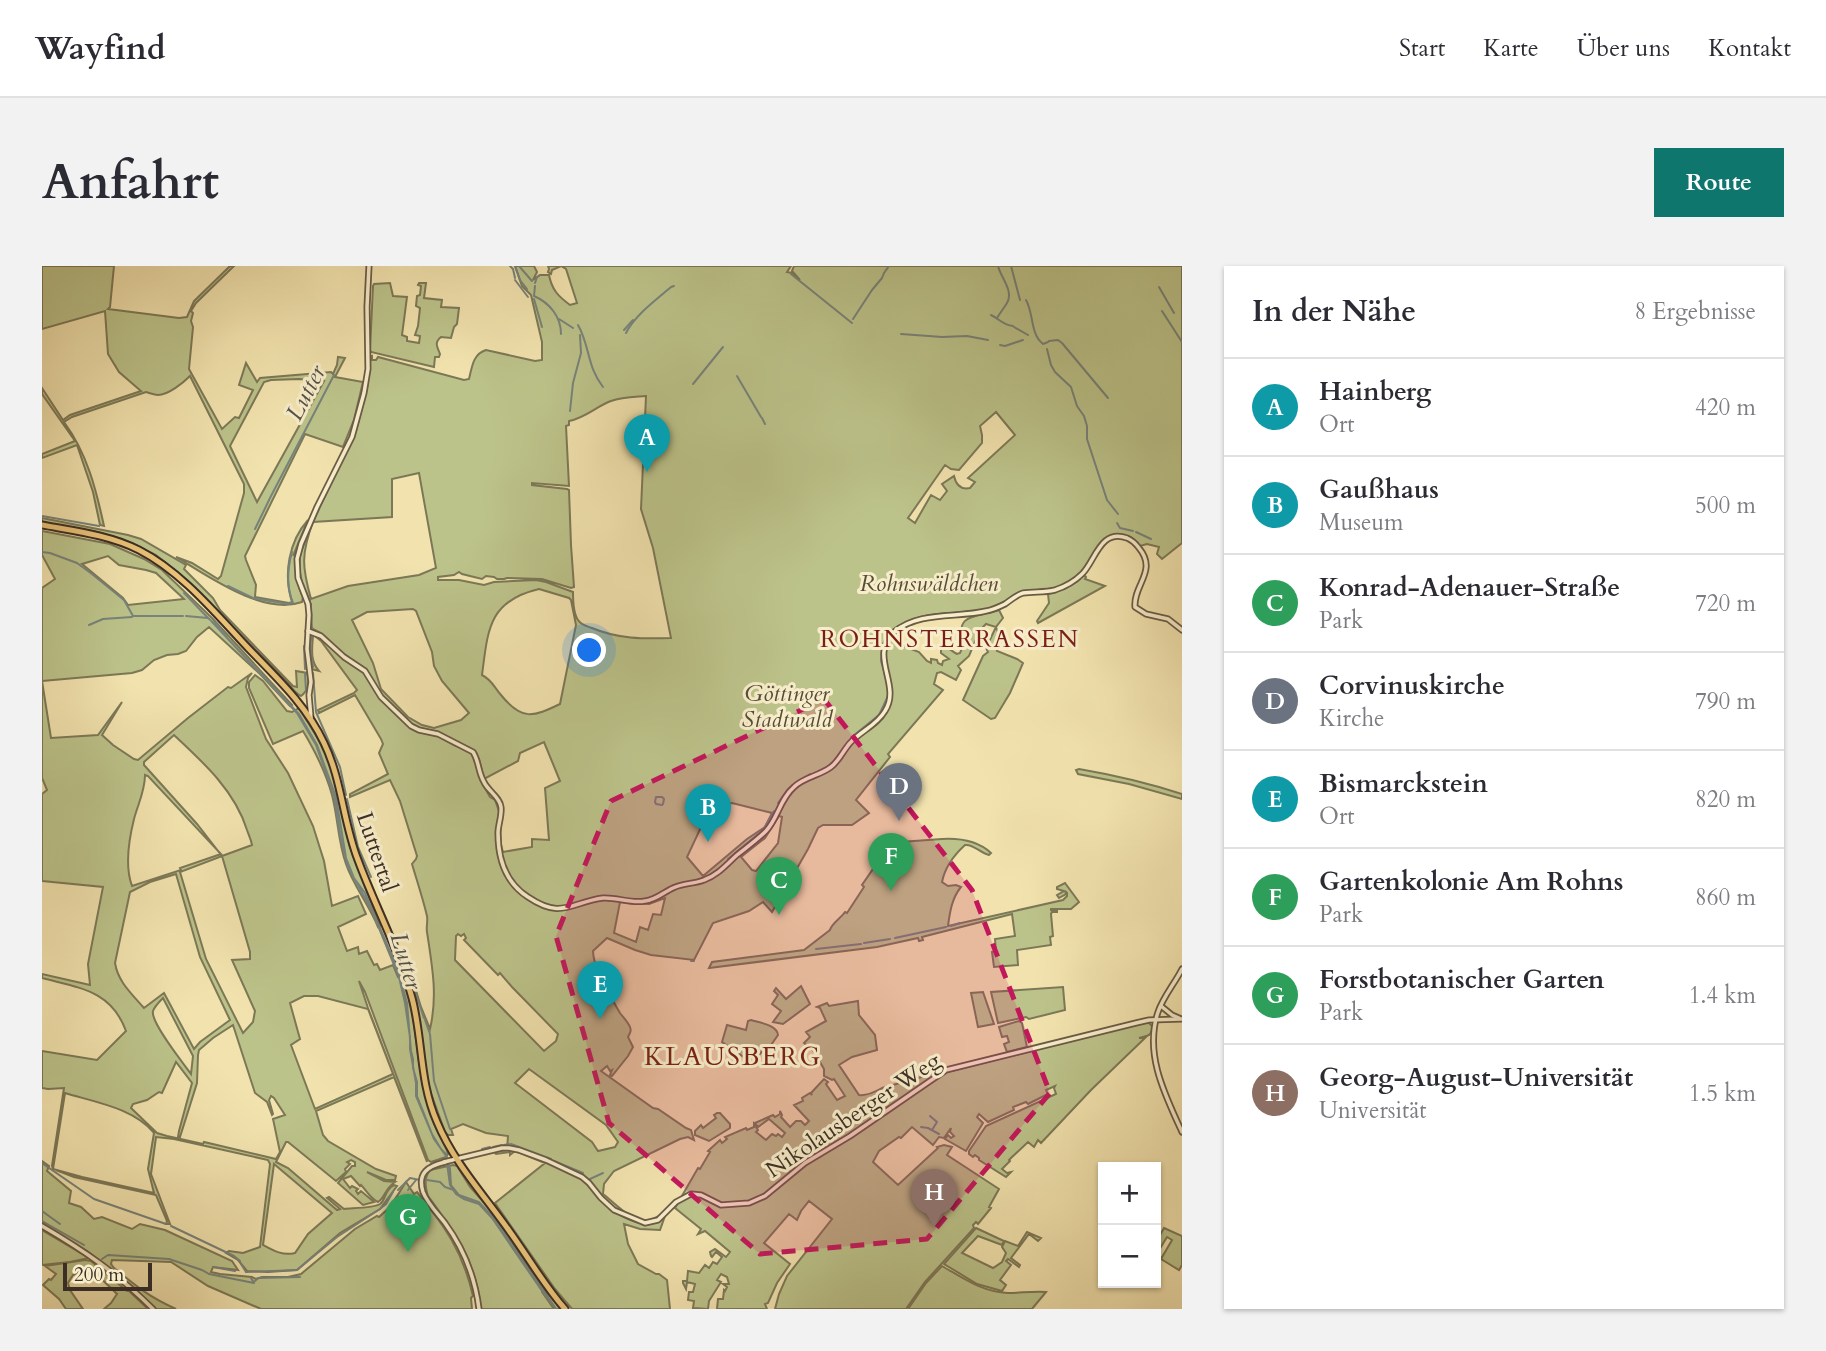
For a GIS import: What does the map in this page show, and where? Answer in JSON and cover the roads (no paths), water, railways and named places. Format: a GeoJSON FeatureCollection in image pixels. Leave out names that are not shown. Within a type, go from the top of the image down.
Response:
{"type":"FeatureCollection","features":[{"type":"Feature","properties":{"kind":"main road","name":"Luttertal"},"geometry":{"type":"LineString","coordinates":[[42,525],[107,538],[130,546],[160,563],[204,602],[300,704],[311,720],[330,755],[352,846],[408,984],[422,1072],[436,1122],[453,1159],[565,1309]]}},
{"type":"Feature","properties":{"kind":"street"},"geometry":{"type":"LineString","coordinates":[[311,720],[307,649],[309,615],[296,569],[298,552],[317,506],[351,439],[358,417],[367,380],[366,307],[369,266]]}},
{"type":"Feature","properties":{"kind":"street"},"geometry":{"type":"LineString","coordinates":[[308,631],[321,636],[344,657],[365,671],[381,697],[411,726],[438,734],[473,752],[484,783],[501,807],[498,843],[507,876],[517,889],[529,898],[558,909],[604,898],[646,901],[679,886],[705,880],[723,868],[764,833],[793,787],[835,764],[853,740],[884,714],[891,692],[884,661],[885,645],[892,635],[907,624],[927,618],[983,612],[999,607],[1022,593],[1048,591],[1063,586],[1082,574],[1105,541],[1122,537],[1129,539],[1144,554],[1144,578],[1135,607],[1141,612],[1168,619],[1182,630]]}},
{"type":"Feature","properties":{"kind":"street"},"geometry":{"type":"LineString","coordinates":[[300,704],[309,694]]}},
{"type":"Feature","properties":{"kind":"street"},"geometry":{"type":"LineString","coordinates":[[1182,969],[1156,1020],[1156,1069],[1182,1132]]}},
{"type":"Feature","properties":{"kind":"street","name":"Nikolausberger Weg"},"geometry":{"type":"LineString","coordinates":[[1161,1006],[1182,1019]]}},
{"type":"Feature","properties":{"kind":"street","name":"Nikolausberger Weg"},"geometry":{"type":"LineString","coordinates":[[453,1159],[502,1148],[514,1149],[582,1177],[614,1210],[637,1221],[655,1222],[673,1205],[694,1194],[703,1195],[721,1205],[760,1199],[805,1163],[947,1070],[1136,1023],[1182,1019]]}},
{"type":"Feature","properties":{"kind":"street"},"geometry":{"type":"LineString","coordinates":[[453,1159],[432,1165],[425,1171],[422,1180],[423,1192],[453,1234],[464,1255],[476,1288],[479,1309]]}},
{"type":"Feature","properties":{"kind":"street"},"geometry":{"type":"LineString","coordinates":[[42,1226],[92,1257],[153,1309]]}},
{"type":"Feature","properties":{"kind":"water"},"geometry":{"type":"Polygon","coordinates":[[[213,623],[216,623],[299,714],[317,745],[336,797],[346,858],[354,878],[348,867],[340,835],[334,795],[316,745],[297,713],[213,623]]]}},
{"type":"Feature","properties":{"kind":"water"},"geometry":{"type":"Polygon","coordinates":[[[354,878],[365,893],[398,970],[407,1003],[410,1034],[399,977],[372,911],[354,878]]]}},
{"type":"Feature","properties":{"kind":"water"},"geometry":{"type":"Polygon","coordinates":[[[414,1071],[417,1096],[432,1134],[441,1148],[434,1139],[416,1096],[414,1071]]]}},
{"type":"Feature","properties":{"kind":"water"},"geometry":{"type":"Polygon","coordinates":[[[441,1149],[446,1154],[451,1185],[459,1195],[479,1202],[492,1216],[556,1309],[492,1218],[479,1204],[456,1194],[450,1185],[446,1156],[441,1149]]]}},
{"type":"Feature","properties":{"kind":"waterway"},"geometry":{"type":"LineString","coordinates":[[510,266],[515,278]]}},
{"type":"Feature","properties":{"kind":"waterway"},"geometry":{"type":"LineString","coordinates":[[515,266],[527,289]]}},
{"type":"Feature","properties":{"kind":"waterway"},"geometry":{"type":"LineString","coordinates":[[519,266],[532,281]]}},
{"type":"Feature","properties":{"kind":"waterway"},"geometry":{"type":"LineString","coordinates":[[853,319],[889,266]]}},
{"type":"Feature","properties":{"kind":"waterway"},"geometry":{"type":"LineString","coordinates":[[997,318],[1009,298],[998,266]]}},
{"type":"Feature","properties":{"kind":"waterway"},"geometry":{"type":"LineString","coordinates":[[1011,266],[1020,300]]}},
{"type":"Feature","properties":{"kind":"waterway"},"geometry":{"type":"LineString","coordinates":[[791,274],[852,323]]}},
{"type":"Feature","properties":{"kind":"waterway"},"geometry":{"type":"LineString","coordinates":[[535,283],[540,275]]}},
{"type":"Feature","properties":{"kind":"waterway"},"geometry":{"type":"LineString","coordinates":[[515,280],[528,297]]}},
{"type":"Feature","properties":{"kind":"waterway"},"geometry":{"type":"LineString","coordinates":[[535,286],[534,296],[554,311],[561,334]]}},
{"type":"Feature","properties":{"kind":"waterway"},"geometry":{"type":"LineString","coordinates":[[626,333],[640,314],[674,286]]}},
{"type":"Feature","properties":{"kind":"waterway"},"geometry":{"type":"LineString","coordinates":[[1159,287],[1174,313]]}},
{"type":"Feature","properties":{"kind":"waterway"},"geometry":{"type":"LineString","coordinates":[[534,299],[542,327]]}},
{"type":"Feature","properties":{"kind":"waterway"},"geometry":{"type":"LineString","coordinates":[[1026,300],[1036,335],[1043,344],[1048,342]]}},
{"type":"Feature","properties":{"kind":"waterway"},"geometry":{"type":"LineString","coordinates":[[1162,311],[1182,342]]}},
{"type":"Feature","properties":{"kind":"waterway"},"geometry":{"type":"LineString","coordinates":[[991,315],[1013,326]]}},
{"type":"Feature","properties":{"kind":"waterway"},"geometry":{"type":"LineString","coordinates":[[559,319],[573,328]]}},
{"type":"Feature","properties":{"kind":"waterway"},"geometry":{"type":"LineString","coordinates":[[624,330],[633,320]]}},
{"type":"Feature","properties":{"kind":"waterway"},"geometry":{"type":"LineString","coordinates":[[578,325],[594,372],[603,387]]}},
{"type":"Feature","properties":{"kind":"waterway"},"geometry":{"type":"LineString","coordinates":[[1014,327],[1028,335]]}},
{"type":"Feature","properties":{"kind":"waterway"},"geometry":{"type":"LineString","coordinates":[[901,334],[967,336],[988,340]]}},
{"type":"Feature","properties":{"kind":"waterway"},"geometry":{"type":"LineString","coordinates":[[570,411],[573,383],[581,353],[580,335]]}},
{"type":"Feature","properties":{"kind":"waterway"},"geometry":{"type":"LineString","coordinates":[[1000,345],[1023,340]]}},
{"type":"Feature","properties":{"kind":"waterway"},"geometry":{"type":"LineString","coordinates":[[1049,341],[1058,340],[1062,343],[1108,398]]}},
{"type":"Feature","properties":{"kind":"waterway"},"geometry":{"type":"LineString","coordinates":[[693,384],[723,347]]}},
{"type":"Feature","properties":{"kind":"waterway"},"geometry":{"type":"LineString","coordinates":[[1047,349],[1051,365],[1071,387],[1077,406],[1084,416],[1087,439],[1107,500],[1118,514]]}},
{"type":"Feature","properties":{"kind":"waterway"},"geometry":{"type":"LineString","coordinates":[[310,601],[302,582],[300,555],[313,521],[356,431],[367,389],[370,357]]}},
{"type":"Feature","properties":{"kind":"waterway","name":"Lutter"},"geometry":{"type":"LineString","coordinates":[[255,529],[334,375]]}},
{"type":"Feature","properties":{"kind":"waterway"},"geometry":{"type":"LineString","coordinates":[[737,376],[761,417]]}},
{"type":"Feature","properties":{"kind":"waterway"},"geometry":{"type":"LineString","coordinates":[[762,418],[765,424]]}},
{"type":"Feature","properties":{"kind":"waterway"},"geometry":{"type":"LineString","coordinates":[[42,516],[99,526]]}},
{"type":"Feature","properties":{"kind":"waterway"},"geometry":{"type":"LineString","coordinates":[[1117,523],[1120,528],[1133,531]]}},
{"type":"Feature","properties":{"kind":"waterway"},"geometry":{"type":"LineString","coordinates":[[1136,532],[1151,539]]}},
{"type":"Feature","properties":{"kind":"waterway"},"geometry":{"type":"LineString","coordinates":[[42,552],[77,563],[124,600],[133,616],[183,616]]}},
{"type":"Feature","properties":{"kind":"waterway"},"geometry":{"type":"LineString","coordinates":[[292,552],[288,578],[293,603]]}},
{"type":"Feature","properties":{"kind":"waterway"},"geometry":{"type":"LineString","coordinates":[[228,586],[253,598],[288,604],[292,602]]}},
{"type":"Feature","properties":{"kind":"waterway"},"geometry":{"type":"LineString","coordinates":[[184,593],[208,618]]}},
{"type":"Feature","properties":{"kind":"waterway"},"geometry":{"type":"LineString","coordinates":[[311,606],[312,630]]}},
{"type":"Feature","properties":{"kind":"waterway"},"geometry":{"type":"LineString","coordinates":[[186,616],[208,618],[215,624]]}},
{"type":"Feature","properties":{"kind":"waterway"},"geometry":{"type":"LineString","coordinates":[[89,625],[103,619],[132,617]]}},
{"type":"Feature","properties":{"kind":"waterway"},"geometry":{"type":"LineString","coordinates":[[312,634],[310,645],[313,667]]}},
{"type":"Feature","properties":{"kind":"waterway"},"geometry":{"type":"LineString","coordinates":[[304,646],[305,669]]}},
{"type":"Feature","properties":{"kind":"waterway"},"geometry":{"type":"LineString","coordinates":[[882,649],[881,661],[886,677]]}},
{"type":"Feature","properties":{"kind":"waterway"},"geometry":{"type":"LineString","coordinates":[[305,673],[306,691]]}},
{"type":"Feature","properties":{"kind":"waterway"},"geometry":{"type":"LineString","coordinates":[[313,673],[316,712],[340,767],[346,795]]}},
{"type":"Feature","properties":{"kind":"waterway"},"geometry":{"type":"LineString","coordinates":[[819,771],[834,761],[853,736],[879,715],[888,696]]}},
{"type":"Feature","properties":{"kind":"waterway"},"geometry":{"type":"LineString","coordinates":[[778,803],[789,788],[810,774]]}},
{"type":"Feature","properties":{"kind":"waterway"},"geometry":{"type":"LineString","coordinates":[[662,805],[656,804],[656,797],[662,797],[663,804]]}},
{"type":"Feature","properties":{"kind":"waterway"},"geometry":{"type":"LineString","coordinates":[[347,799],[358,847],[371,877]]}},
{"type":"Feature","properties":{"kind":"waterway"},"geometry":{"type":"LineString","coordinates":[[728,859],[763,830],[774,811]]}},
{"type":"Feature","properties":{"kind":"waterway"},"geometry":{"type":"LineString","coordinates":[[951,926],[960,923]]}},
{"type":"Feature","properties":{"kind":"waterway"},"geometry":{"type":"LineString","coordinates":[[895,938],[946,927]]}},
{"type":"Feature","properties":{"kind":"waterway"},"geometry":{"type":"LineString","coordinates":[[864,943],[890,939]]}},
{"type":"Feature","properties":{"kind":"waterway"},"geometry":{"type":"LineString","coordinates":[[397,942],[399,948]]}},
{"type":"Feature","properties":{"kind":"waterway"},"geometry":{"type":"LineString","coordinates":[[816,949],[861,944]]}},
{"type":"Feature","properties":{"kind":"waterway"},"geometry":{"type":"LineString","coordinates":[[400,951],[402,955]]}},
{"type":"Feature","properties":{"kind":"waterway"},"geometry":{"type":"LineString","coordinates":[[403,958],[410,974]]}},
{"type":"Feature","properties":{"kind":"waterway"},"geometry":{"type":"LineString","coordinates":[[413,983],[417,998]]}},
{"type":"Feature","properties":{"kind":"waterway"},"geometry":{"type":"LineString","coordinates":[[418,1000],[424,1018]]}},
{"type":"Feature","properties":{"kind":"waterway"},"geometry":{"type":"LineString","coordinates":[[425,1020],[430,1034],[434,1081],[450,1129]]}},
{"type":"Feature","properties":{"kind":"waterway"},"geometry":{"type":"LineString","coordinates":[[930,1116],[937,1122],[932,1130]]}},
{"type":"Feature","properties":{"kind":"waterway"},"geometry":{"type":"LineString","coordinates":[[921,1127],[939,1134]]}},
{"type":"Feature","properties":{"kind":"waterway"},"geometry":{"type":"LineString","coordinates":[[504,1145],[509,1144]]}},
{"type":"Feature","properties":{"kind":"waterway"},"geometry":{"type":"LineString","coordinates":[[511,1144],[551,1159]]}},
{"type":"Feature","properties":{"kind":"waterway"},"geometry":{"type":"LineString","coordinates":[[493,1147],[502,1145]]}},
{"type":"Feature","properties":{"kind":"waterway"},"geometry":{"type":"LineString","coordinates":[[482,1149],[490,1147]]}},
{"type":"Feature","properties":{"kind":"waterway"},"geometry":{"type":"LineString","coordinates":[[554,1161],[583,1173]]}},
{"type":"Feature","properties":{"kind":"waterway"},"geometry":{"type":"LineString","coordinates":[[42,1163],[94,1199],[166,1224]]}},
{"type":"Feature","properties":{"kind":"waterway"},"geometry":{"type":"LineString","coordinates":[[590,1179],[603,1173]]}},
{"type":"Feature","properties":{"kind":"waterway"},"geometry":{"type":"LineString","coordinates":[[398,1190],[410,1178],[420,1180]]}},
{"type":"Feature","properties":{"kind":"waterway"},"geometry":{"type":"LineString","coordinates":[[408,1190],[416,1180]]}},
{"type":"Feature","properties":{"kind":"waterway"},"geometry":{"type":"LineString","coordinates":[[427,1180],[440,1182],[454,1190]]}},
{"type":"Feature","properties":{"kind":"waterway"},"geometry":{"type":"LineString","coordinates":[[246,1272],[297,1270],[337,1237],[380,1209],[393,1192]]}},
{"type":"Feature","properties":{"kind":"waterway"},"geometry":{"type":"LineString","coordinates":[[42,1211],[60,1224]]}},
{"type":"Feature","properties":{"kind":"waterway"},"geometry":{"type":"LineString","coordinates":[[42,1221],[84,1245]]}},
{"type":"Feature","properties":{"kind":"waterway"},"geometry":{"type":"LineString","coordinates":[[171,1226],[240,1261]]}},
{"type":"Feature","properties":{"kind":"waterway"},"geometry":{"type":"LineString","coordinates":[[102,1259],[108,1255],[169,1259],[209,1274],[254,1283],[251,1278]]}},
{"type":"Feature","properties":{"kind":"waterway"},"geometry":{"type":"LineString","coordinates":[[241,1264],[246,1272]]}},
{"type":"Feature","properties":{"kind":"waterway"},"geometry":{"type":"LineString","coordinates":[[213,1267],[235,1271]]}},
{"type":"Feature","properties":{"kind":"waterway"},"geometry":{"type":"LineString","coordinates":[[255,1281],[258,1278],[300,1277]]}},
{"type":"Feature","properties":{"kind":"place","name":"Hainberg"},"geometry":{"type":"Point","coordinates":[647,472]}},
{"type":"Feature","properties":{"kind":"place","name":"Corvinuskirche"},"geometry":{"type":"Point","coordinates":[899,821]}},
{"type":"Feature","properties":{"kind":"place","name":"Gaußhaus"},"geometry":{"type":"Point","coordinates":[708,842]}},
{"type":"Feature","properties":{"kind":"place","name":"Gartenkolonie Am Rohns"},"geometry":{"type":"Point","coordinates":[891,891]}},
{"type":"Feature","properties":{"kind":"place","name":"Konrad-Adenauer-Straße"},"geometry":{"type":"Point","coordinates":[779,915]}},
{"type":"Feature","properties":{"kind":"place","name":"Bismarckstein"},"geometry":{"type":"Point","coordinates":[600,1019]}},
{"type":"Feature","properties":{"kind":"place","name":"Georg-August-Universität"},"geometry":{"type":"Point","coordinates":[934,1227]}},
{"type":"Feature","properties":{"kind":"place","name":"Forstbotanischer Garten"},"geometry":{"type":"Point","coordinates":[408,1252]}},
{"type":"Feature","properties":{"kind":"district","name":"ROHNSTERRASSEN"},"geometry":{"type":"Point","coordinates":[950,639]}},
{"type":"Feature","properties":{"kind":"district","name":"KLAUSBERG"},"geometry":{"type":"Point","coordinates":[733,1056]}},
{"type":"Feature","properties":{"kind":"park label","name":"Rohnswäldchen"},"geometry":{"type":"Point","coordinates":[929,583]}},
{"type":"Feature","properties":{"kind":"park label","name":"Göttinger Stadtwald"},"geometry":{"type":"Point","coordinates":[787,706]}}]}
